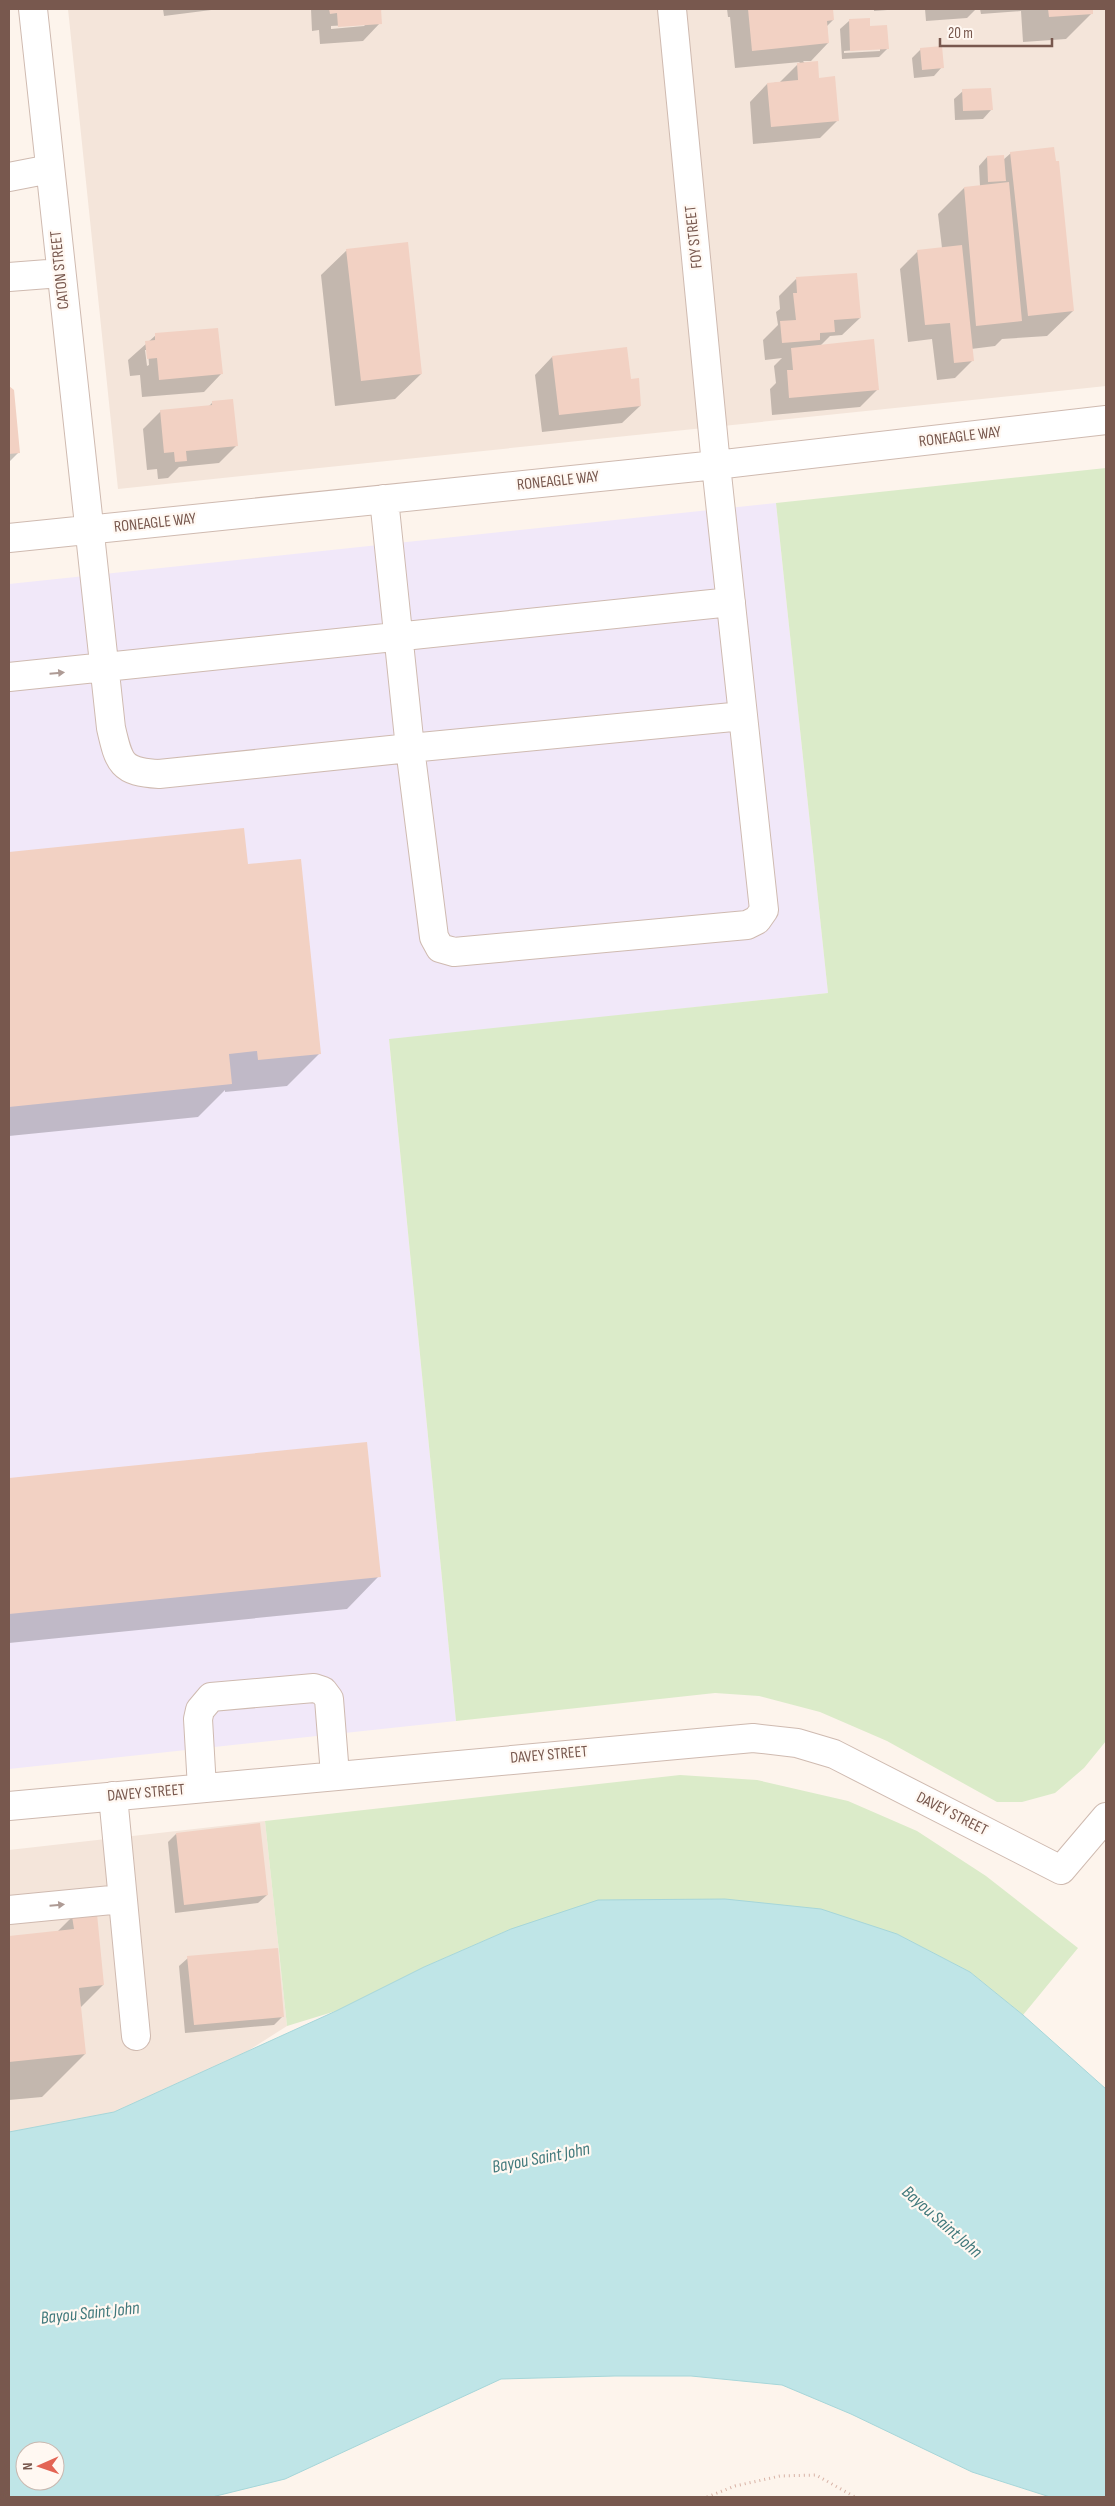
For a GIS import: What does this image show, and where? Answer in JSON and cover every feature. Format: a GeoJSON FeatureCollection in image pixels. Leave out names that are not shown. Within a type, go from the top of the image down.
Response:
{"type":"FeatureCollection","features":[{"type":"Feature","properties":{"kind":"street","name":"CATON STREET"},"geometry":{"type":"LineString","coordinates":[[33,9],[104,669],[116,748],[125,766],[137,773],[159,774],[743,716]]}},
{"type":"Feature","properties":{"kind":"street","name":"FOY STREET"},"geometry":{"type":"LineString","coordinates":[[410,748],[434,937],[440,948],[454,952],[747,925],[757,920],[764,910],[716,465],[672,9]]}},
{"type":"Feature","properties":{"kind":"street"},"geometry":{"type":"LineString","coordinates":[[9,177],[50,169]]}},
{"type":"Feature","properties":{"kind":"street"},"geometry":{"type":"LineString","coordinates":[[9,277],[61,273]]}},
{"type":"Feature","properties":{"kind":"street","name":"RONEAGLE WAY"},"geometry":{"type":"LineString","coordinates":[[9,538],[716,465],[1106,420]]}},
{"type":"Feature","properties":{"kind":"street"},"geometry":{"type":"LineString","coordinates":[[384,498],[410,748]]}},
{"type":"Feature","properties":{"kind":"street"},"geometry":{"type":"LineString","coordinates":[[9,677],[104,669],[731,602]]}},
{"type":"Feature","properties":{"kind":"street"},"geometry":{"type":"LineString","coordinates":[[202,1788],[198,1719],[200,1710],[211,1697],[314,1688],[323,1691],[329,1699],[335,1776]]}},
{"type":"Feature","properties":{"kind":"street","name":"DAVEY STREET"},"geometry":{"type":"LineString","coordinates":[[9,1806],[697,1741],[753,1738],[796,1742],[834,1754],[1061,1870],[1106,1817]]}},
{"type":"Feature","properties":{"kind":"street"},"geometry":{"type":"LineString","coordinates":[[113,1796],[136,2036]]}},
{"type":"Feature","properties":{"kind":"street"},"geometry":{"type":"LineString","coordinates":[[9,1910],[122,1899]]}},
{"type":"Feature","properties":{"kind":"path"},"geometry":{"type":"LineString","coordinates":[[707,2497],[735,2486],[780,2476],[816,2475],[855,2497]]}},
{"type":"Feature","properties":{"kind":"shaded area"},"geometry":{"type":"Polygon","coordinates":[[[68,9],[1106,9],[1106,386],[118,489],[68,9]]]}},
{"type":"Feature","properties":{"kind":"shaded area"},"geometry":{"type":"Polygon","coordinates":[[[776,503],[828,993],[389,1040],[456,1721],[9,1769],[9,584],[776,503]]]}},
{"type":"Feature","properties":{"kind":"shaded area"},"geometry":{"type":"Polygon","coordinates":[[[265,1821],[287,2026],[246,2052],[114,2112],[9,2132],[9,1850],[265,1821]]]}},
{"type":"Feature","properties":{"kind":"green space"},"geometry":{"type":"Polygon","coordinates":[[[1106,468],[1106,1741],[1084,1768],[1055,1793],[1022,1802],[997,1802],[887,1741],[820,1712],[759,1696],[715,1693],[456,1721],[389,1039],[828,993],[776,503],[1106,468]]]}},
{"type":"Feature","properties":{"kind":"green space"},"geometry":{"type":"Polygon","coordinates":[[[680,1775],[757,1780],[848,1801],[917,1831],[986,1876],[1078,1948],[1023,2015],[970,1972],[897,1934],[511,1929],[424,1967],[336,2011],[287,2026],[265,1821],[680,1775]]]}},
{"type":"Feature","properties":{"kind":"water","name":"Bayou Saint John"},"geometry":{"type":"Polygon","coordinates":[[[725,1899],[821,1909],[897,1934],[970,1972],[1023,2015],[1106,2089],[1106,2497],[1050,2497],[972,2472],[851,2414],[782,2385],[691,2376],[615,2376],[501,2379],[285,2479],[212,2497],[9,2497],[9,2132],[114,2112],[336,2011],[424,1967],[511,1929],[598,1900],[725,1899]]]}},
{"type":"Feature","properties":{"kind":"building"},"geometry":{"type":"Polygon","coordinates":[[[329,9],[381,9],[382,24],[338,27],[337,13],[330,14],[329,9]]]}},
{"type":"Feature","properties":{"kind":"building"},"geometry":{"type":"Polygon","coordinates":[[[748,9],[833,9],[834,20],[827,21],[829,43],[752,51],[748,9]]]}},
{"type":"Feature","properties":{"kind":"building"},"geometry":{"type":"Polygon","coordinates":[[[1048,9],[1093,9],[1093,14],[1049,17],[1048,9]]]}},
{"type":"Feature","properties":{"kind":"building"},"geometry":{"type":"Polygon","coordinates":[[[870,18],[870,26],[887,25],[889,49],[850,51],[849,19],[870,18]]]}},
{"type":"Feature","properties":{"kind":"building"},"geometry":{"type":"Polygon","coordinates":[[[942,46],[944,68],[922,70],[920,48],[942,46]]]}},
{"type":"Feature","properties":{"kind":"building"},"geometry":{"type":"Polygon","coordinates":[[[818,61],[819,78],[835,76],[839,121],[771,127],[767,83],[798,80],[797,63],[818,61]]]}},
{"type":"Feature","properties":{"kind":"building"},"geometry":{"type":"Polygon","coordinates":[[[991,88],[993,110],[963,111],[962,89],[991,88]]]}},
{"type":"Feature","properties":{"kind":"building"},"geometry":{"type":"Polygon","coordinates":[[[1054,147],[1056,161],[1059,161],[1074,311],[1028,316],[1010,152],[1054,147]]]}},
{"type":"Feature","properties":{"kind":"building"},"geometry":{"type":"Polygon","coordinates":[[[1004,155],[1006,181],[988,182],[987,156],[1004,155]]]}},
{"type":"Feature","properties":{"kind":"building"},"geometry":{"type":"Polygon","coordinates":[[[1009,182],[1022,321],[976,326],[964,187],[1009,182]]]}},
{"type":"Feature","properties":{"kind":"building"},"geometry":{"type":"Polygon","coordinates":[[[408,242],[422,374],[361,381],[346,249],[408,242]]]}},
{"type":"Feature","properties":{"kind":"building"},"geometry":{"type":"Polygon","coordinates":[[[962,245],[974,361],[954,363],[950,323],[925,325],[917,250],[962,245]]]}},
{"type":"Feature","properties":{"kind":"building"},"geometry":{"type":"Polygon","coordinates":[[[857,273],[861,318],[834,320],[835,332],[820,333],[820,340],[782,343],[780,321],[796,320],[793,293],[797,293],[796,277],[857,273]]]}},
{"type":"Feature","properties":{"kind":"building"},"geometry":{"type":"Polygon","coordinates":[[[218,328],[223,374],[159,380],[157,358],[147,359],[145,341],[155,340],[155,333],[218,328]]]}},
{"type":"Feature","properties":{"kind":"building"},"geometry":{"type":"Polygon","coordinates":[[[874,339],[879,390],[789,398],[787,370],[793,370],[791,348],[874,339]]]}},
{"type":"Feature","properties":{"kind":"building"},"geometry":{"type":"Polygon","coordinates":[[[627,347],[631,379],[639,378],[641,406],[559,415],[552,356],[627,347]]]}},
{"type":"Feature","properties":{"kind":"building"},"geometry":{"type":"Polygon","coordinates":[[[9,386],[14,390],[20,453],[9,454],[9,386]]]}},
{"type":"Feature","properties":{"kind":"building"},"geometry":{"type":"Polygon","coordinates":[[[233,399],[238,446],[186,451],[187,461],[175,462],[174,452],[164,453],[160,410],[212,405],[212,401],[233,399]]]}},
{"type":"Feature","properties":{"kind":"building"},"geometry":{"type":"Polygon","coordinates":[[[244,828],[248,864],[301,859],[321,1054],[258,1060],[257,1051],[229,1054],[232,1084],[9,1107],[9,852],[244,828]]]}},
{"type":"Feature","properties":{"kind":"building"},"geometry":{"type":"Polygon","coordinates":[[[367,1442],[381,1577],[9,1614],[9,1478],[367,1442]]]}},
{"type":"Feature","properties":{"kind":"building"},"geometry":{"type":"Polygon","coordinates":[[[260,1823],[268,1895],[184,1905],[176,1833],[260,1823]]]}},
{"type":"Feature","properties":{"kind":"building"},"geometry":{"type":"Polygon","coordinates":[[[97,1914],[104,1985],[79,1988],[86,2054],[9,2062],[9,1936],[74,1929],[72,1916],[97,1914]]]}},
{"type":"Feature","properties":{"kind":"building"},"geometry":{"type":"Polygon","coordinates":[[[278,1948],[284,2017],[194,2025],[187,1956],[278,1948]]]}}]}
